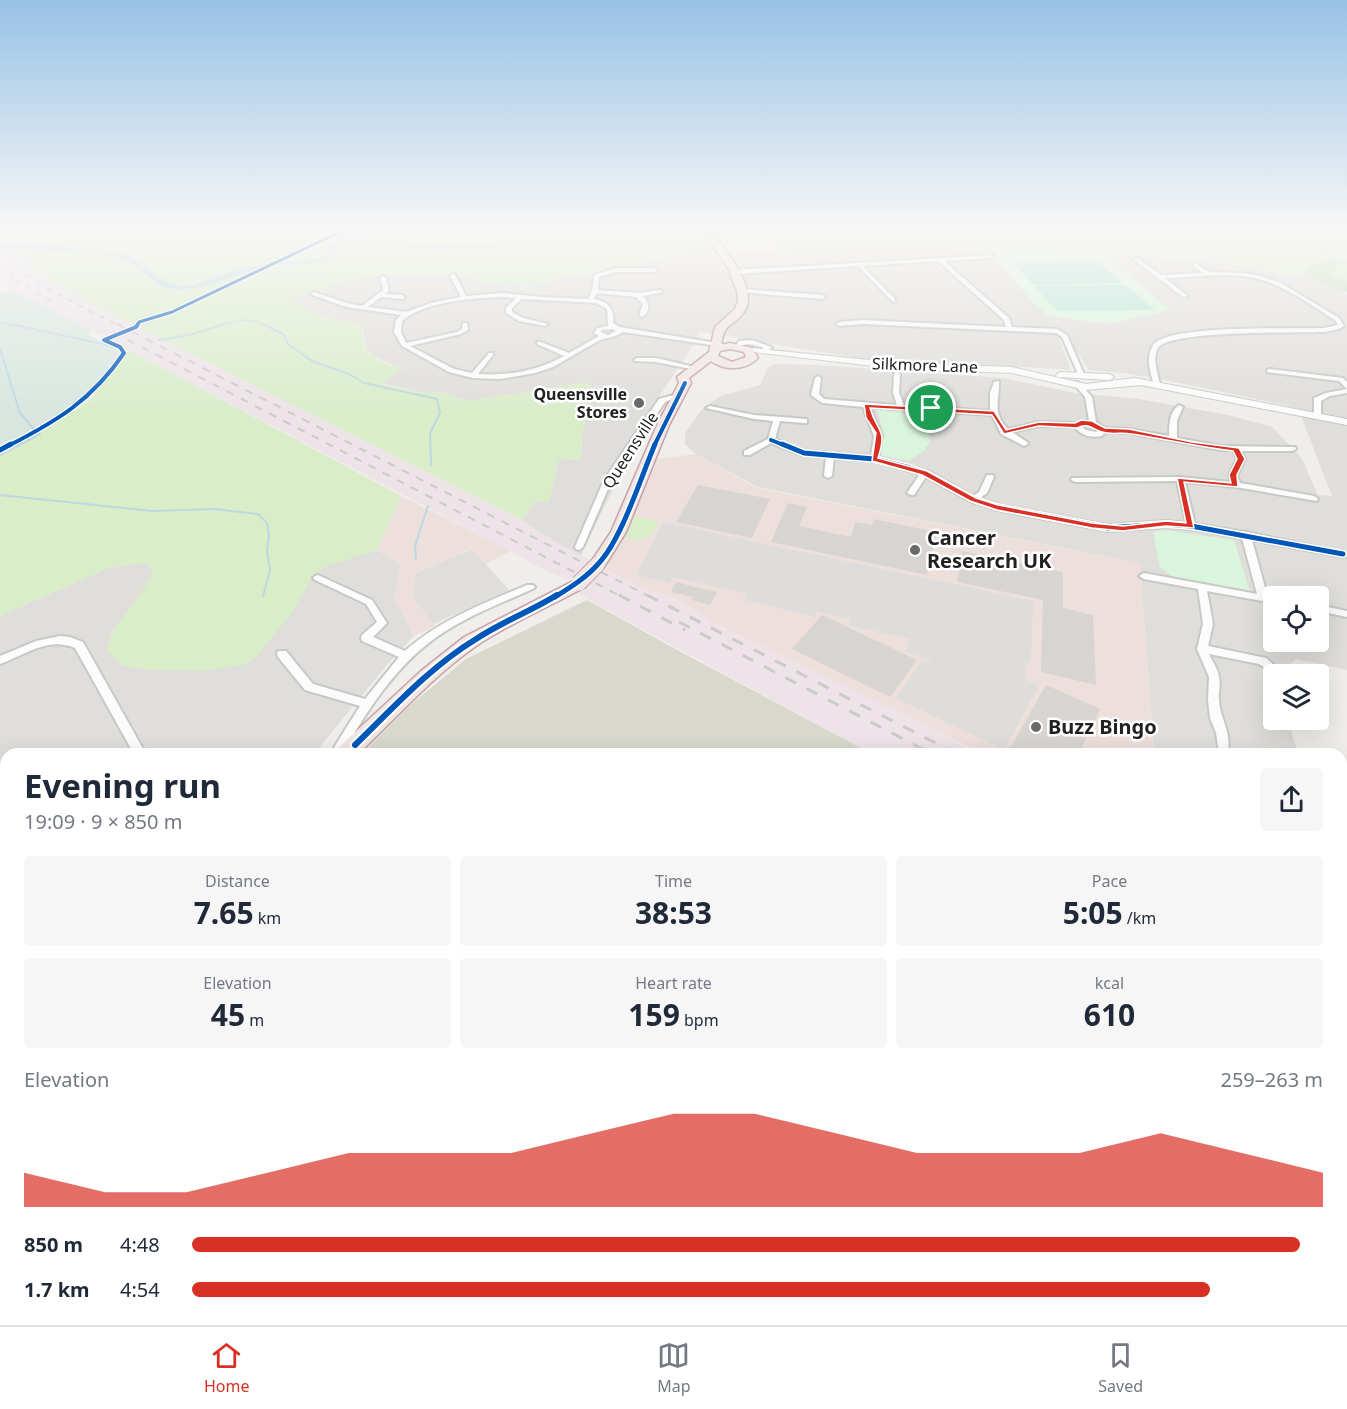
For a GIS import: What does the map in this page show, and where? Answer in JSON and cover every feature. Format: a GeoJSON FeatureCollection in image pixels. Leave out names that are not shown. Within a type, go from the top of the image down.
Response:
{"type":"FeatureCollection","features":[{"type":"Feature","properties":{"kind":"highway"},"geometry":{"type":"LineString","coordinates":[[685,383],[683,377],[696,368],[714,348],[724,322],[731,319],[741,309],[744,300],[742,291]]}},
{"type":"Feature","properties":{"kind":"highway"},"geometry":{"type":"LineString","coordinates":[[352,748],[396,704],[454,653],[476,638],[579,583],[605,557],[622,523],[676,396],[685,383],[706,370],[751,360],[752,354],[738,347],[729,335],[731,319]]}},
{"type":"Feature","properties":{"kind":"highway"},"geometry":{"type":"LineString","coordinates":[[714,348],[738,347]]}},
{"type":"Feature","properties":{"kind":"highway"},"geometry":{"type":"LineString","coordinates":[[714,348],[717,362],[729,365]]}},
{"type":"Feature","properties":{"kind":"street"},"geometry":{"type":"LineString","coordinates":[[362,308],[386,291]]}},
{"type":"Feature","properties":{"kind":"street"},"geometry":{"type":"LineString","coordinates":[[460,291],[464,298]]}},
{"type":"Feature","properties":{"kind":"street"},"geometry":{"type":"LineString","coordinates":[[591,299],[596,291],[638,295],[660,292]]}},
{"type":"Feature","properties":{"kind":"street"},"geometry":{"type":"LineString","coordinates":[[742,291],[822,297]]}},
{"type":"Feature","properties":{"kind":"street"},"geometry":{"type":"LineString","coordinates":[[884,291],[892,300]]}},
{"type":"Feature","properties":{"kind":"street"},"geometry":{"type":"LineString","coordinates":[[975,291],[1007,319],[1010,329]]}},
{"type":"Feature","properties":{"kind":"street"},"geometry":{"type":"LineString","coordinates":[[1178,291],[1185,296]]}},
{"type":"Feature","properties":{"kind":"street"},"geometry":{"type":"LineString","coordinates":[[1156,385],[1153,352],[1158,344],[1168,339],[1193,335],[1324,329],[1341,326],[1337,319],[1288,291]]}},
{"type":"Feature","properties":{"kind":"street"},"geometry":{"type":"LineString","coordinates":[[312,294],[336,303],[406,314]]}},
{"type":"Feature","properties":{"kind":"street"},"geometry":{"type":"LineString","coordinates":[[613,336],[620,333],[614,326],[609,307],[591,299],[492,295],[433,304],[406,314],[399,320],[396,332],[405,345],[455,372],[473,376],[526,373],[543,369],[599,336],[613,336],[629,335],[688,342],[714,348]]}},
{"type":"Feature","properties":{"kind":"street"},"geometry":{"type":"LineString","coordinates":[[638,295],[644,299],[646,305],[642,315]]}},
{"type":"Feature","properties":{"kind":"street"},"geometry":{"type":"LineString","coordinates":[[381,296],[402,297]]}},
{"type":"Feature","properties":{"kind":"street"},"geometry":{"type":"LineString","coordinates":[[520,297],[509,308],[509,313],[521,320],[545,324]]}},
{"type":"Feature","properties":{"kind":"street"},"geometry":{"type":"LineString","coordinates":[[838,324],[863,322],[1061,333],[1065,336],[1077,379],[1088,397],[1092,423]]}},
{"type":"Feature","properties":{"kind":"street"},"geometry":{"type":"LineString","coordinates":[[405,345],[459,333],[465,330],[465,324]]}},
{"type":"Feature","properties":{"kind":"street"},"geometry":{"type":"LineString","coordinates":[[599,336],[597,330],[614,326],[628,332],[691,340],[714,348]]}},
{"type":"Feature","properties":{"kind":"street"},"geometry":{"type":"LineString","coordinates":[[539,343],[568,355]]}},
{"type":"Feature","properties":{"kind":"street","name":"Silkmore Lane"},"geometry":{"type":"LineString","coordinates":[[738,347],[892,366],[973,367],[1095,382],[1142,382],[1347,422]]}},
{"type":"Feature","properties":{"kind":"street"},"geometry":{"type":"LineString","coordinates":[[473,376],[491,354]]}},
{"type":"Feature","properties":{"kind":"street","name":"Silkmore Lane"},"geometry":{"type":"LineString","coordinates":[[751,360],[812,355]]}},
{"type":"Feature","properties":{"kind":"street"},"geometry":{"type":"LineString","coordinates":[[637,360],[656,360],[696,368]]}},
{"type":"Feature","properties":{"kind":"street"},"geometry":{"type":"LineString","coordinates":[[1269,371],[1341,379],[1347,389],[1320,397],[1317,400],[1317,416]]}},
{"type":"Feature","properties":{"kind":"street"},"geometry":{"type":"LineString","coordinates":[[897,374],[896,393],[902,408]]}},
{"type":"Feature","properties":{"kind":"street"},"geometry":{"type":"LineString","coordinates":[[818,378],[816,398],[822,401],[866,406],[994,413]]}},
{"type":"Feature","properties":{"kind":"street"},"geometry":{"type":"LineString","coordinates":[[997,382],[993,400],[994,413],[1010,440],[1024,444]]}},
{"type":"Feature","properties":{"kind":"street"},"geometry":{"type":"LineString","coordinates":[[1088,397],[1095,382]]}},
{"type":"Feature","properties":{"kind":"street","name":"Queensville"},"geometry":{"type":"LineString","coordinates":[[579,547],[608,480],[662,401],[676,396]]}},
{"type":"Feature","properties":{"kind":"street"},"geometry":{"type":"LineString","coordinates":[[866,406],[869,418],[880,433],[880,443],[874,459]]}},
{"type":"Feature","properties":{"kind":"street"},"geometry":{"type":"LineString","coordinates":[[1173,440],[1173,421],[1179,407]]}},
{"type":"Feature","properties":{"kind":"street"},"geometry":{"type":"LineString","coordinates":[[711,408],[754,417],[798,422]]}},
{"type":"Feature","properties":{"kind":"street"},"geometry":{"type":"LineString","coordinates":[[764,455],[751,452],[771,440],[777,419]]}},
{"type":"Feature","properties":{"kind":"street"},"geometry":{"type":"LineString","coordinates":[[1004,432],[1039,424],[1077,426],[1081,422],[1092,423],[1103,430],[1129,431],[1236,449],[1292,449]]}},
{"type":"Feature","properties":{"kind":"street"},"geometry":{"type":"LineString","coordinates":[[1077,426],[1082,432],[1090,434],[1099,434],[1103,430]]}},
{"type":"Feature","properties":{"kind":"street"},"geometry":{"type":"LineString","coordinates":[[771,440],[804,453],[874,459],[925,473],[973,499],[997,507],[1108,528],[1166,524],[1191,526],[1246,535],[1329,555],[1343,554]]}},
{"type":"Feature","properties":{"kind":"street"},"geometry":{"type":"LineString","coordinates":[[1236,449],[1241,459],[1233,475],[1236,485]]}},
{"type":"Feature","properties":{"kind":"street"},"geometry":{"type":"LineString","coordinates":[[828,476],[830,456]]}},
{"type":"Feature","properties":{"kind":"street"},"geometry":{"type":"LineString","coordinates":[[1074,470],[1085,479]]}},
{"type":"Feature","properties":{"kind":"street"},"geometry":{"type":"LineString","coordinates":[[900,486],[912,491],[925,473]]}},
{"type":"Feature","properties":{"kind":"street"},"geometry":{"type":"LineString","coordinates":[[973,499],[982,493],[990,477]]}},
{"type":"Feature","properties":{"kind":"street"},"geometry":{"type":"LineString","coordinates":[[1180,479],[1191,526]]}},
{"type":"Feature","properties":{"kind":"street"},"geometry":{"type":"LineString","coordinates":[[1075,480],[1180,479],[1236,485],[1314,500]]}},
{"type":"Feature","properties":{"kind":"street"},"geometry":{"type":"LineString","coordinates":[[1144,576],[1263,598],[1246,535]]}},
{"type":"Feature","properties":{"kind":"street"},"geometry":{"type":"LineString","coordinates":[[318,578],[369,602],[382,623],[366,638],[406,656]]}},
{"type":"Feature","properties":{"kind":"street"},"geometry":{"type":"LineString","coordinates":[[340,748],[367,704],[406,656],[439,631],[530,587]]}},
{"type":"Feature","properties":{"kind":"street"},"geometry":{"type":"LineString","coordinates":[[1202,587],[1208,624],[1202,649],[1214,677],[1213,700],[1216,718],[1222,733],[1223,748]]}},
{"type":"Feature","properties":{"kind":"street"},"geometry":{"type":"LineString","coordinates":[[1329,610],[1347,614]]}},
{"type":"Feature","properties":{"kind":"street"},"geometry":{"type":"LineString","coordinates":[[0,660],[45,642],[65,640],[79,645],[137,748]]}},
{"type":"Feature","properties":{"kind":"street"},"geometry":{"type":"LineString","coordinates":[[1202,649],[1264,658],[1269,664]]}},
{"type":"Feature","properties":{"kind":"street"},"geometry":{"type":"LineString","coordinates":[[282,654],[309,687],[367,704]]}},
{"type":"Feature","properties":{"kind":"shaded area"},"geometry":{"type":"Polygon","coordinates":[[[15,291],[69,291],[136,325],[110,335],[100,335],[15,291]]]}},
{"type":"Feature","properties":{"kind":"shaded area"},"geometry":{"type":"Polygon","coordinates":[[[15,291],[93,332],[87,334],[119,349],[121,356],[81,401],[0,448],[0,292],[15,291]]]}},
{"type":"Feature","properties":{"kind":"shaded area"},"geometry":{"type":"Polygon","coordinates":[[[315,291],[1024,291],[1035,304],[1106,324],[1169,310],[1147,291],[1338,291],[1347,295],[1347,670],[1329,666],[1329,664],[1296,659],[1290,664],[1263,664],[1263,730],[1291,730],[1296,748],[1154,748],[1140,563],[757,487],[696,454],[685,444],[685,433],[703,408],[721,396],[760,385],[768,368],[774,364],[1003,378],[1076,393],[1139,399],[1228,415],[1272,427],[1301,457],[1318,495],[1332,496],[1298,408],[1124,373],[1089,370],[1061,329],[1034,328],[1057,333],[1071,370],[957,363],[888,363],[700,332],[649,411],[648,430],[608,499],[581,556],[522,520],[535,501],[549,501],[559,459],[581,460],[585,383],[469,401],[437,391],[432,394],[379,383],[402,369],[373,356],[366,349],[363,329],[319,316],[289,301],[315,291]]]}},
{"type":"Feature","properties":{"kind":"shaded area"},"geometry":{"type":"Polygon","coordinates":[[[141,328],[522,520],[590,562],[572,579],[565,579],[547,571],[110,340],[141,328]]]}},
{"type":"Feature","properties":{"kind":"shaded area"},"geometry":{"type":"Polygon","coordinates":[[[696,454],[757,488],[1140,563],[1154,748],[972,748],[716,624],[674,598],[647,590],[606,570],[656,459],[696,454]]]}},
{"type":"Feature","properties":{"kind":"shaded area"},"geometry":{"type":"Polygon","coordinates":[[[401,496],[510,551],[486,564],[471,549],[415,573],[414,599],[435,626],[414,636],[394,598],[401,565],[377,550],[401,496]]]}},
{"type":"Feature","properties":{"kind":"shaded area"},"geometry":{"type":"Polygon","coordinates":[[[663,522],[1033,601],[1031,663],[1026,663],[1025,679],[1039,686],[1005,748],[1000,748],[896,698],[922,661],[929,663],[930,660],[906,652],[910,639],[849,625],[850,619],[816,612],[815,617],[745,600],[747,594],[673,577],[669,583],[636,575],[663,522]]]}},
{"type":"Feature","properties":{"kind":"shaded area"},"geometry":{"type":"Polygon","coordinates":[[[472,549],[509,590],[433,624],[414,599],[415,573],[472,549]]]}},
{"type":"Feature","properties":{"kind":"shaded area"},"geometry":{"type":"Polygon","coordinates":[[[377,550],[401,565],[394,598],[414,636],[386,666],[319,748],[0,748],[0,616],[108,568],[147,562],[153,572],[146,589],[111,634],[313,576],[324,567],[342,559],[377,550]]]}},
{"type":"Feature","properties":{"kind":"shaded area"},"geometry":{"type":"Polygon","coordinates":[[[606,570],[647,590],[674,598],[716,624],[931,728],[967,748],[861,748],[578,594],[606,570]]]}},
{"type":"Feature","properties":{"kind":"shaded area"},"geometry":{"type":"Polygon","coordinates":[[[587,600],[861,748],[368,748],[408,707],[466,659],[587,600]]]}},
{"type":"Feature","properties":{"kind":"green space"},"geometry":{"type":"Polygon","coordinates":[[[69,291],[316,291],[290,301],[319,316],[359,324],[363,332],[365,347],[371,355],[403,369],[380,384],[432,394],[437,391],[469,401],[590,382],[581,460],[559,459],[549,502],[535,501],[522,520],[69,291]]]}},
{"type":"Feature","properties":{"kind":"green space"},"geometry":{"type":"Polygon","coordinates":[[[1024,291],[1147,291],[1170,310],[1107,324],[1049,316],[1024,291]]]}},
{"type":"Feature","properties":{"kind":"green space"},"geometry":{"type":"Polygon","coordinates":[[[1038,291],[1133,291],[1155,310],[1057,311],[1038,291]]]}},
{"type":"Feature","properties":{"kind":"green space"},"geometry":{"type":"Polygon","coordinates":[[[129,350],[401,496],[377,550],[324,567],[313,576],[291,614],[256,657],[245,664],[205,671],[138,669],[121,665],[107,649],[115,629],[142,592],[153,572],[147,562],[108,568],[0,616],[0,453],[46,429],[89,401],[129,350]]]}},
{"type":"Feature","properties":{"kind":"green space"},"geometry":{"type":"Polygon","coordinates":[[[877,410],[927,416],[930,442],[924,451],[909,461],[881,455],[884,435],[877,410]]]}},
{"type":"Feature","properties":{"kind":"green space"},"geometry":{"type":"Polygon","coordinates":[[[633,516],[657,521],[651,536],[638,541],[623,536],[633,516]]]}},
{"type":"Feature","properties":{"kind":"green space"},"geometry":{"type":"Polygon","coordinates":[[[1166,530],[1234,540],[1250,592],[1173,577],[1160,567],[1153,532],[1166,530]]]}},
{"type":"Feature","properties":{"kind":"building"},"geometry":{"type":"Polygon","coordinates":[[[698,485],[770,499],[752,538],[676,522],[698,485]]]}},
{"type":"Feature","properties":{"kind":"building"},"geometry":{"type":"Polygon","coordinates":[[[788,503],[807,507],[799,526],[851,537],[855,522],[872,525],[874,519],[936,532],[927,575],[771,542],[788,503]]]}},
{"type":"Feature","properties":{"kind":"building"},"geometry":{"type":"Polygon","coordinates":[[[962,551],[1063,572],[1063,608],[1093,615],[1096,685],[1041,672],[1043,600],[957,582],[962,551]]]}},
{"type":"Feature","properties":{"kind":"building"},"geometry":{"type":"Polygon","coordinates":[[[676,582],[717,592],[710,605],[692,600],[693,597],[671,592],[676,582]]]}},
{"type":"Feature","properties":{"kind":"building"},"geometry":{"type":"Polygon","coordinates":[[[822,615],[917,660],[890,697],[792,649],[822,615]]]}},
{"type":"Feature","properties":{"kind":"building"},"geometry":{"type":"Polygon","coordinates":[[[1046,685],[1100,709],[1082,748],[1010,748],[1046,685]]]}},
{"type":"Feature","properties":{"kind":"waterway"},"geometry":{"type":"LineString","coordinates":[[220,326],[243,320],[254,321],[266,326]]}},
{"type":"Feature","properties":{"kind":"waterway"},"geometry":{"type":"LineString","coordinates":[[0,322],[17,326]]}},
{"type":"Feature","properties":{"kind":"waterway"},"geometry":{"type":"LineString","coordinates":[[10,324],[112,346]]}},
{"type":"Feature","properties":{"kind":"waterway"},"geometry":{"type":"LineString","coordinates":[[159,340],[189,335],[225,324]]}},
{"type":"Feature","properties":{"kind":"waterway"},"geometry":{"type":"LineString","coordinates":[[263,324],[283,334],[288,344],[312,361],[349,374],[364,383],[437,399],[440,413],[430,433],[431,465]]}},
{"type":"Feature","properties":{"kind":"waterway"},"geometry":{"type":"LineString","coordinates":[[0,349],[20,413],[33,428]]}},
{"type":"Feature","properties":{"kind":"waterway"},"geometry":{"type":"LineString","coordinates":[[0,455],[40,434]]}},
{"type":"Feature","properties":{"kind":"waterway"},"geometry":{"type":"LineString","coordinates":[[0,495],[152,511],[214,509],[258,514],[267,523],[269,536],[267,551],[270,570],[263,596]]}},
{"type":"Feature","properties":{"kind":"waterway"},"geometry":{"type":"LineString","coordinates":[[416,559],[415,546],[428,506]]}},
{"type":"Feature","properties":{"kind":"railway"},"geometry":{"type":"LineString","coordinates":[[34,291],[52,301]]}},
{"type":"Feature","properties":{"kind":"railway"},"geometry":{"type":"LineString","coordinates":[[53,291],[120,326]]}},
{"type":"Feature","properties":{"kind":"railway"},"geometry":{"type":"LineString","coordinates":[[117,324],[650,597]]}},
{"type":"Feature","properties":{"kind":"railway"},"geometry":{"type":"LineString","coordinates":[[113,332],[622,597]]}},
{"type":"Feature","properties":{"kind":"railway"},"geometry":{"type":"LineString","coordinates":[[619,595],[685,630]]}},
{"type":"Feature","properties":{"kind":"railway"},"geometry":{"type":"LineString","coordinates":[[647,595],[945,748]]}},
{"type":"Feature","properties":{"kind":"railway"},"geometry":{"type":"LineString","coordinates":[[679,622],[920,748]]}},
{"type":"Feature","properties":{"kind":"cycle path"},"geometry":{"type":"LineString","coordinates":[[0,450],[62,416],[81,403],[99,386],[124,353],[120,347],[104,340],[136,327],[139,322],[172,312],[216,291]]}},
{"type":"Feature","properties":{"kind":"cycle path"},"geometry":{"type":"LineString","coordinates":[[355,745],[412,689],[459,650],[493,628],[569,589],[600,562],[613,544],[664,423],[685,383]]}},
{"type":"Feature","properties":{"kind":"cycle path"},"geometry":{"type":"LineString","coordinates":[[771,440],[804,453],[874,459],[910,468],[925,473],[973,499],[997,507],[1108,528],[1166,524],[1191,526],[1343,554]]}},
{"type":"Feature","properties":{"kind":"place","name":"Queensville Stores"},"geometry":{"type":"Point","coordinates":[639,403]}},
{"type":"Feature","properties":{"kind":"place","name":"Cancer Research UK"},"geometry":{"type":"Point","coordinates":[915,550]}},
{"type":"Feature","properties":{"kind":"place","name":"Buzz Bingo"},"geometry":{"type":"Point","coordinates":[1036,727]}},
{"type":"Feature","properties":{"kind":"route"},"geometry":{"type":"LineString","coordinates":[[866,406],[931,408],[994,413],[1004,432],[1039,424],[1077,426],[1081,422],[1086,422],[1099,425],[1103,430],[1129,431],[1192,444],[1236,449],[1241,459],[1233,475],[1236,485],[1180,479],[1191,526],[1166,524],[1108,528],[997,507],[973,499],[925,473],[874,459],[880,443],[880,433],[869,418],[866,406]]}}]}
